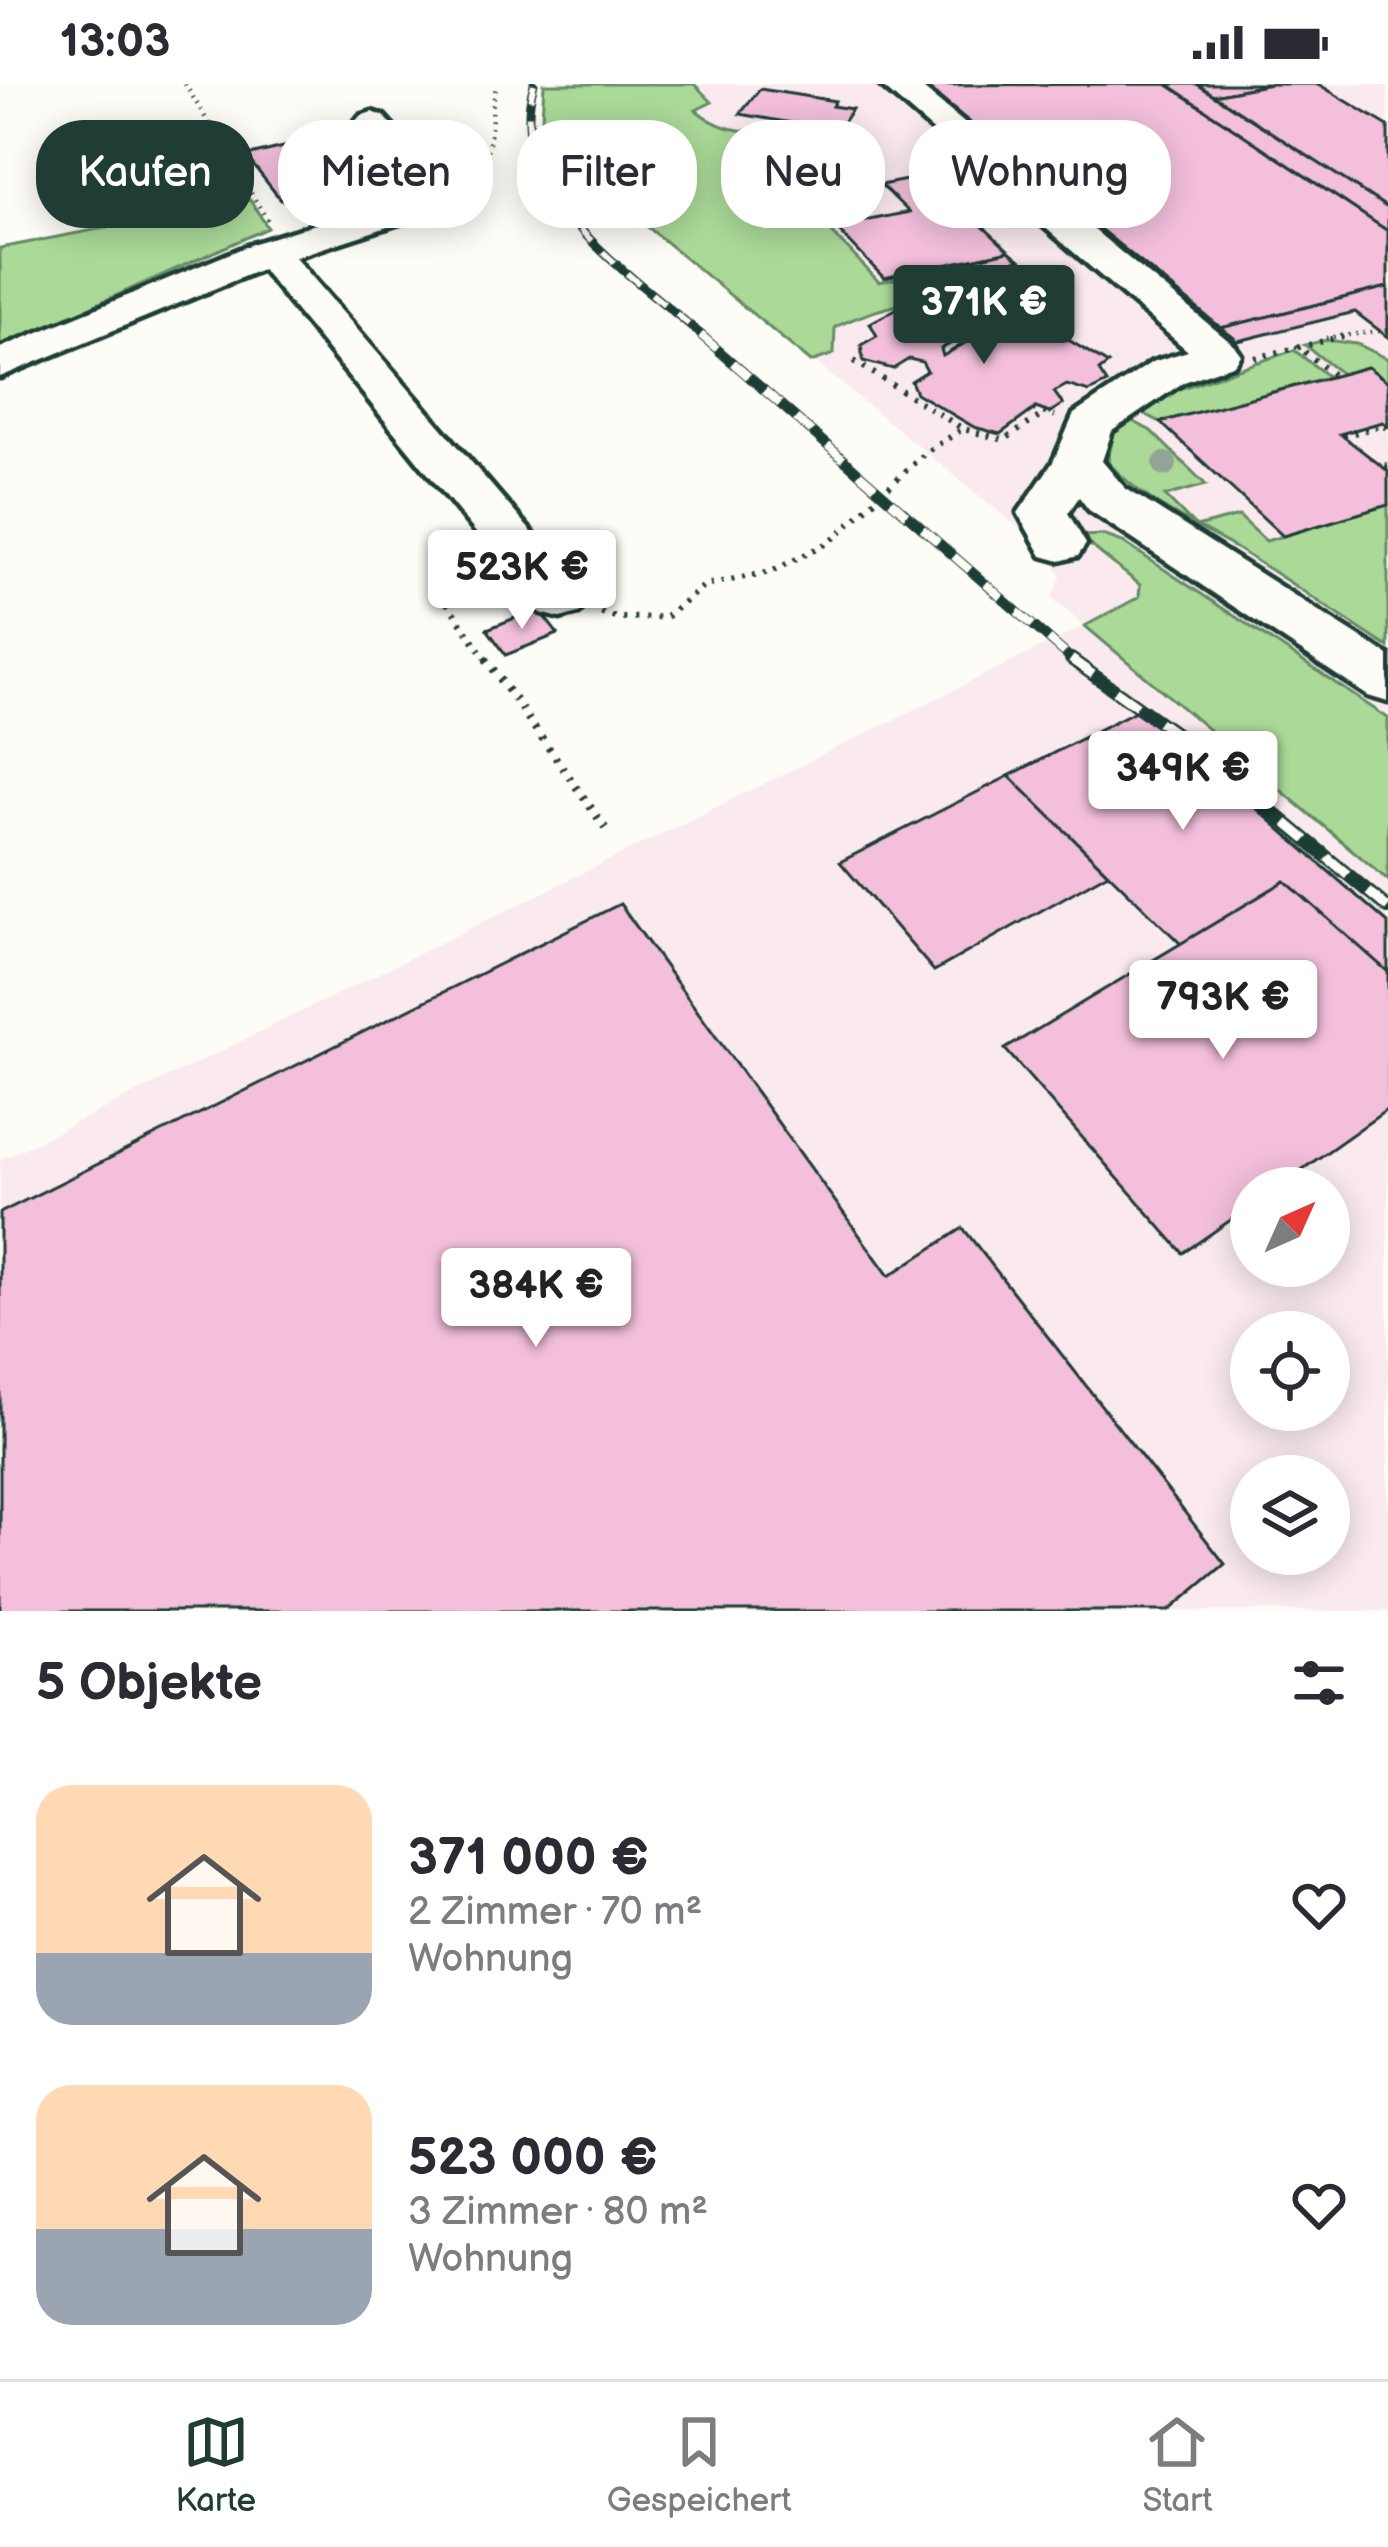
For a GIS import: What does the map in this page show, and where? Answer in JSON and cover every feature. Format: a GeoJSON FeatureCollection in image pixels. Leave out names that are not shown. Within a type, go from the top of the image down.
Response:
{"type":"FeatureCollection","features":[{"type":"Feature","properties":{"kind":"street"},"geometry":{"type":"LineString","coordinates":[[896,84],[1219,356],[1168,372],[1091,424],[1077,463],[1043,513],[1060,544]]}},
{"type":"Feature","properties":{"kind":"street"},"geometry":{"type":"LineString","coordinates":[[0,364],[270,240],[312,228]]}},
{"type":"Feature","properties":{"kind":"street"},"geometry":{"type":"LineString","coordinates":[[270,240],[560,600]]}},
{"type":"Feature","properties":{"kind":"street"},"geometry":{"type":"LineString","coordinates":[[1077,463],[1108,499],[1388,682]]}},
{"type":"Feature","properties":{"kind":"path"},"geometry":{"type":"LineString","coordinates":[[185,84],[270,240]]}},
{"type":"Feature","properties":{"kind":"path"},"geometry":{"type":"LineString","coordinates":[[489,120],[497,84]]}},
{"type":"Feature","properties":{"kind":"path"},"geometry":{"type":"LineString","coordinates":[[1295,344],[1335,376]]}},
{"type":"Feature","properties":{"kind":"path"},"geometry":{"type":"LineString","coordinates":[[854,361],[963,429],[1004,440],[1044,414]]}},
{"type":"Feature","properties":{"kind":"path"},"geometry":{"type":"LineString","coordinates":[[1344,435],[1384,425],[1388,429]]}},
{"type":"Feature","properties":{"kind":"path"},"geometry":{"type":"LineString","coordinates":[[560,600],[620,619],[666,617],[705,585],[771,572],[830,542],[926,452],[963,429]]}},
{"type":"Feature","properties":{"kind":"path"},"geometry":{"type":"LineString","coordinates":[[441,594],[608,832]]}},
{"type":"Feature","properties":{"kind":"shaded area"},"geometry":{"type":"Polygon","coordinates":[[[544,84],[1388,84],[1388,1611],[0,1611],[0,1160],[1084,626],[1052,598],[1061,576],[1046,550],[650,228],[697,228],[697,120],[542,120],[544,84]]]}},
{"type":"Feature","properties":{"kind":"green space"},"geometry":{"type":"Polygon","coordinates":[[[544,84],[694,84],[712,102],[696,110],[721,125],[721,228],[828,228],[879,282],[907,277],[969,281],[988,300],[927,301],[875,311],[835,327],[834,354],[811,362],[649,228],[697,228],[697,120],[542,120],[544,84]]]}},
{"type":"Feature","properties":{"kind":"green space"},"geometry":{"type":"Polygon","coordinates":[[[254,206],[268,228],[0,347],[0,248],[104,228],[254,228],[254,206]]]}},
{"type":"Feature","properties":{"kind":"green space"},"geometry":{"type":"Polygon","coordinates":[[[1326,340],[1357,344],[1388,359],[1388,382],[1368,367],[1342,374],[1305,345],[1326,340]]]}},
{"type":"Feature","properties":{"kind":"green space"},"geometry":{"type":"Polygon","coordinates":[[[1294,350],[1329,377],[1160,422],[1141,412],[1179,389],[1294,350]]]}},
{"type":"Feature","properties":{"kind":"green space"},"geometry":{"type":"Polygon","coordinates":[[[1129,419],[1151,431],[1206,485],[1165,496],[1194,525],[1137,490],[1108,462],[1114,430],[1129,419]]]}},
{"type":"Feature","properties":{"kind":"green space"},"geometry":{"type":"Polygon","coordinates":[[[1388,505],[1388,647],[1258,562],[1197,527],[1239,516],[1266,541],[1388,505]]]}},
{"type":"Feature","properties":{"kind":"green space"},"geometry":{"type":"Polygon","coordinates":[[[1103,535],[1123,542],[1388,718],[1388,880],[1085,626],[1139,597],[1140,585],[1079,536],[1103,535]]]}},
{"type":"Feature","properties":{"kind":"building"},"geometry":{"type":"Polygon","coordinates":[[[1167,84],[1388,231],[1388,287],[1221,328],[1099,228],[1171,228],[1171,120],[967,120],[924,85],[1167,84]]]}},
{"type":"Feature","properties":{"kind":"building"},"geometry":{"type":"Polygon","coordinates":[[[1167,84],[1197,84],[1388,208],[1388,231],[1167,84]]]}},
{"type":"Feature","properties":{"kind":"building"},"geometry":{"type":"Polygon","coordinates":[[[1197,84],[1271,84],[1214,95],[1197,84]]]}},
{"type":"Feature","properties":{"kind":"building"},"geometry":{"type":"Polygon","coordinates":[[[1271,84],[1318,84],[1388,126],[1388,208],[1214,95],[1271,84]]]}},
{"type":"Feature","properties":{"kind":"building"},"geometry":{"type":"Polygon","coordinates":[[[760,89],[835,101],[832,106],[852,109],[844,120],[774,120],[740,114],[760,89]]]}},
{"type":"Feature","properties":{"kind":"building"},"geometry":{"type":"Polygon","coordinates":[[[278,148],[278,196],[254,166],[254,154],[278,148]]]}},
{"type":"Feature","properties":{"kind":"building"},"geometry":{"type":"Polygon","coordinates":[[[909,180],[909,212],[885,189],[885,184],[909,180]]]}},
{"type":"Feature","properties":{"kind":"building"},"geometry":{"type":"Polygon","coordinates":[[[909,212],[909,228],[985,228],[1009,251],[884,278],[836,228],[885,228],[885,217],[909,212]]]}},
{"type":"Feature","properties":{"kind":"building"},"geometry":{"type":"Polygon","coordinates":[[[1009,251],[1020,260],[965,272],[955,263],[1009,251]]]}},
{"type":"Feature","properties":{"kind":"building"},"geometry":{"type":"Polygon","coordinates":[[[1020,260],[1048,285],[992,298],[965,272],[1020,260]]]}},
{"type":"Feature","properties":{"kind":"building"},"geometry":{"type":"Polygon","coordinates":[[[1388,287],[1388,337],[1355,312],[1238,341],[1221,328],[1388,287]]]}},
{"type":"Feature","properties":{"kind":"building"},"geometry":{"type":"Polygon","coordinates":[[[904,305],[955,324],[959,339],[941,349],[943,356],[975,337],[1032,318],[1108,364],[1099,371],[1107,383],[1089,392],[1067,385],[1054,392],[1063,404],[1049,413],[1036,408],[1000,434],[974,427],[916,393],[911,381],[927,371],[922,362],[909,359],[893,369],[863,361],[861,345],[877,336],[870,323],[904,305]]]}},
{"type":"Feature","properties":{"kind":"building"},"geometry":{"type":"Polygon","coordinates":[[[1368,367],[1388,382],[1388,426],[1383,422],[1340,434],[1388,471],[1388,505],[1283,536],[1160,422],[1368,367]]]}},
{"type":"Feature","properties":{"kind":"building"},"geometry":{"type":"Polygon","coordinates":[[[538,609],[558,634],[506,655],[487,629],[538,609]]]}},
{"type":"Feature","properties":{"kind":"building"},"geometry":{"type":"Polygon","coordinates":[[[1141,708],[1388,923],[1388,972],[1285,881],[1181,944],[1009,776],[1141,708]]]}},
{"type":"Feature","properties":{"kind":"building"},"geometry":{"type":"Polygon","coordinates":[[[1009,776],[1108,873],[934,971],[840,862],[1009,776]]]}},
{"type":"Feature","properties":{"kind":"building"},"geometry":{"type":"Polygon","coordinates":[[[1285,881],[1388,972],[1388,1109],[1306,1167],[1230,1167],[1230,1221],[1183,1253],[1005,1049],[1285,881]]]}},
{"type":"Feature","properties":{"kind":"building"},"geometry":{"type":"Polygon","coordinates":[[[620,904],[889,1276],[963,1228],[1225,1564],[1169,1611],[0,1611],[0,1213],[620,904]]]}},
{"type":"Feature","properties":{"kind":"railway"},"geometry":{"type":"LineString","coordinates":[[534,84],[529,124],[537,162],[555,197],[611,259],[705,338]]}},
{"type":"Feature","properties":{"kind":"railway"},"geometry":{"type":"LineString","coordinates":[[701,335],[1074,661]]}},
{"type":"Feature","properties":{"kind":"railway"},"geometry":{"type":"LineString","coordinates":[[1074,661],[1196,748],[1388,908]]}}]}
